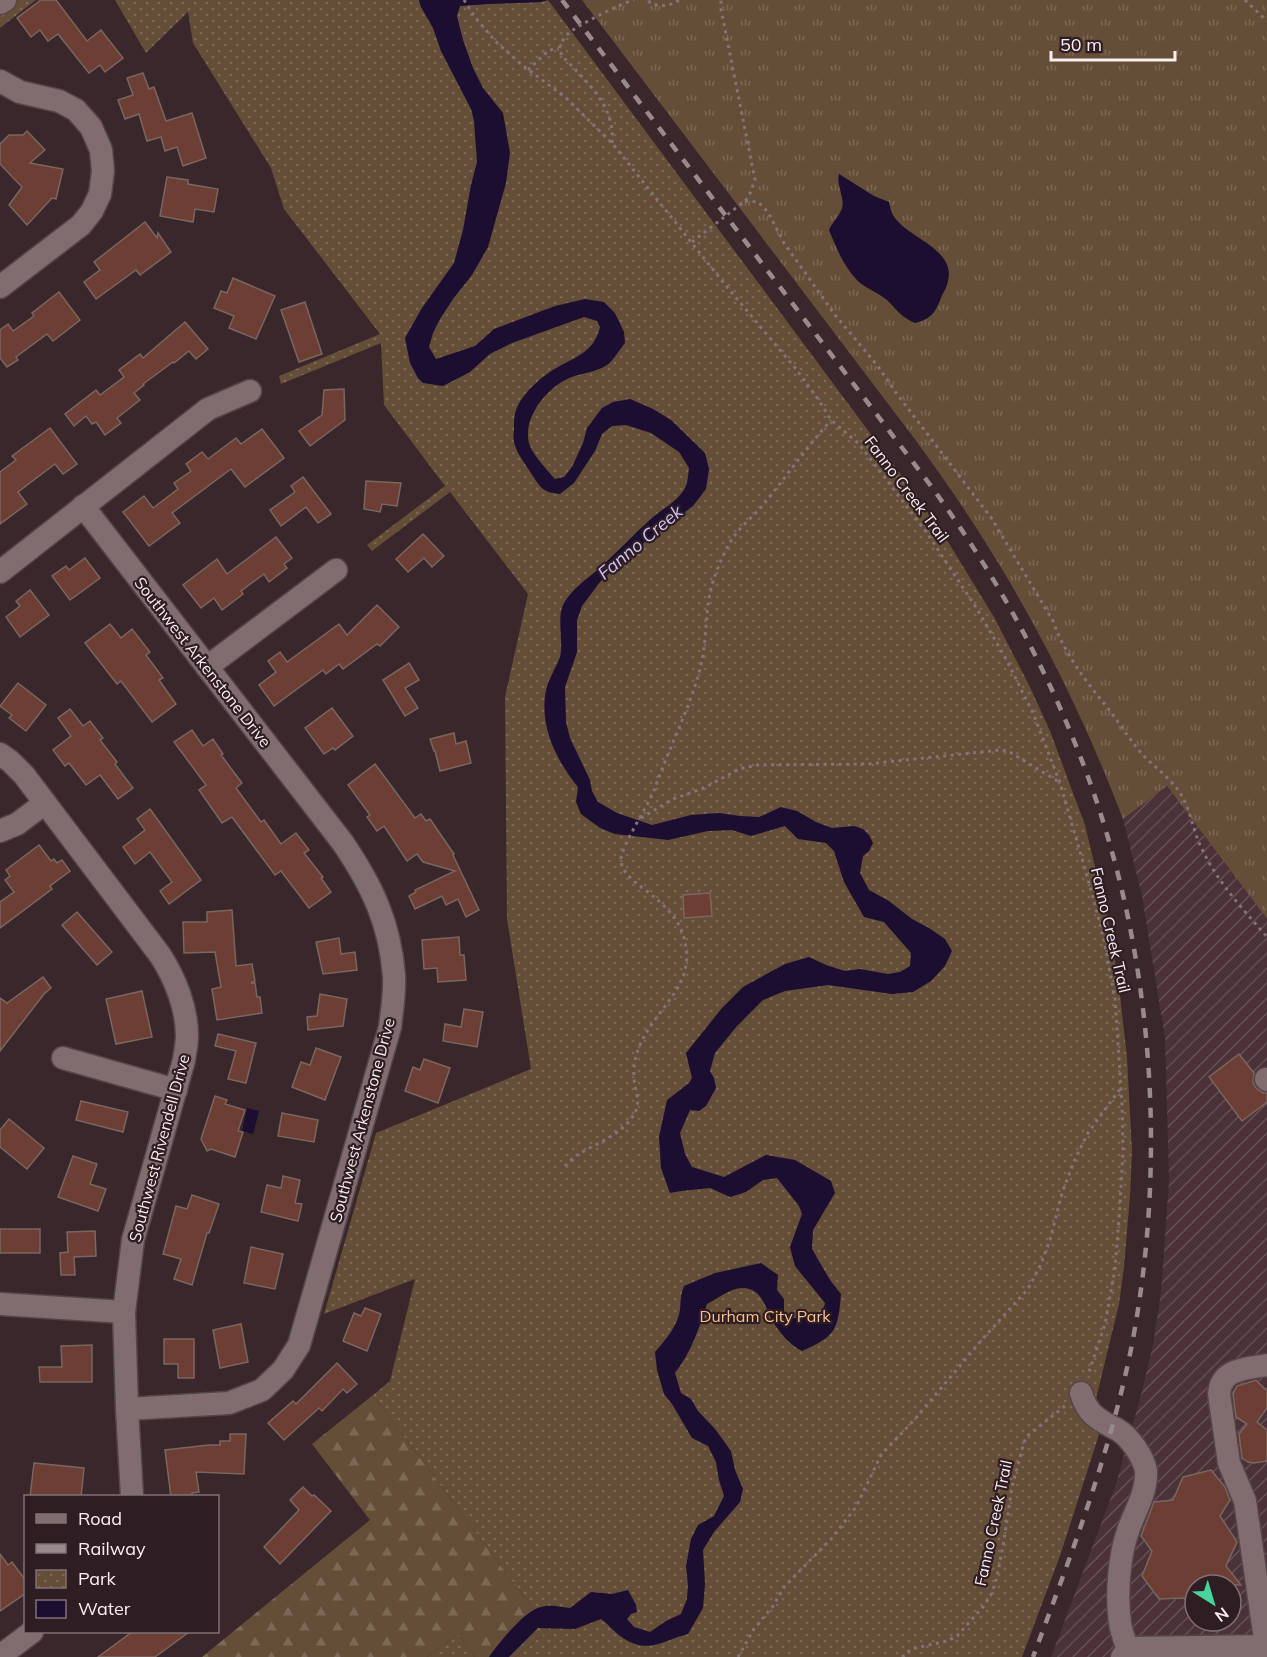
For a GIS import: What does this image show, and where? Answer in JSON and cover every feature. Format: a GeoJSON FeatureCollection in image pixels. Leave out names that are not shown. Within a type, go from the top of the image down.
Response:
{"type":"FeatureCollection","features":[{"type":"Feature","properties":{"kind":"street"},"geometry":{"type":"LineString","coordinates":[[0,3],[5,0]]}},
{"type":"Feature","properties":{"kind":"street"},"geometry":{"type":"LineString","coordinates":[[0,81],[20,92],[59,101],[76,110],[91,127],[101,150],[103,171],[100,194],[92,211],[81,225],[0,287]]}},
{"type":"Feature","properties":{"kind":"street"},"geometry":{"type":"LineString","coordinates":[[0,572],[208,409],[250,391]]}},
{"type":"Feature","properties":{"kind":"street","name":"Southwest Arkenstone Drive"},"geometry":{"type":"LineString","coordinates":[[83,506],[344,843],[378,901],[388,933],[394,977],[390,1027],[299,1344],[283,1370],[262,1390],[229,1403],[127,1409]]}},
{"type":"Feature","properties":{"kind":"street"},"geometry":{"type":"LineString","coordinates":[[207,667],[336,570]]}},
{"type":"Feature","properties":{"kind":"street","name":"Southwest Rivendell Drive"},"geometry":{"type":"LineString","coordinates":[[0,754],[24,775],[160,955],[169,969],[186,1021],[187,1038],[184,1060],[133,1240],[124,1312],[132,1495]]}},
{"type":"Feature","properties":{"kind":"street"},"geometry":{"type":"LineString","coordinates":[[0,831],[17,824],[45,802]]}},
{"type":"Feature","properties":{"kind":"street"},"geometry":{"type":"LineString","coordinates":[[63,1058],[176,1090]]}},
{"type":"Feature","properties":{"kind":"street"},"geometry":{"type":"LineString","coordinates":[[0,1304],[124,1312]]}},
{"type":"Feature","properties":{"kind":"street"},"geometry":{"type":"LineString","coordinates":[[1081,1393],[1083,1401],[1099,1421],[1120,1431],[1135,1446],[1142,1456],[1146,1469],[1143,1497],[1128,1531],[1119,1565],[1120,1623],[1125,1653],[1170,1646],[1267,1646],[1245,1501],[1229,1463],[1218,1394],[1219,1384],[1234,1371],[1267,1365]]}},
{"type":"Feature","properties":{"kind":"street"},"geometry":{"type":"LineString","coordinates":[[0,1656],[31,1633]]}},
{"type":"Feature","properties":{"kind":"path","name":"Fanno Creek Trail"},"geometry":{"type":"LineString","coordinates":[[464,0],[484,29],[528,70],[565,97],[612,142],[727,287],[796,369],[831,420],[859,444],[927,533],[977,609],[1006,659],[1033,713],[1060,783],[1103,934],[1114,999],[1123,1151],[1115,1269],[1105,1324],[1081,1393],[1027,1436],[1012,1487],[997,1577],[992,1593],[983,1607],[957,1636],[947,1641],[911,1650],[902,1657]]}},
{"type":"Feature","properties":{"kind":"path"},"geometry":{"type":"LineString","coordinates":[[559,49],[569,33],[618,6],[634,0]]}},
{"type":"Feature","properties":{"kind":"path"},"geometry":{"type":"LineString","coordinates":[[647,0],[661,6],[670,6],[679,0]]}},
{"type":"Feature","properties":{"kind":"path"},"geometry":{"type":"LineString","coordinates":[[692,242],[750,196],[754,180],[721,0]]}},
{"type":"Feature","properties":{"kind":"path"},"geometry":{"type":"LineString","coordinates":[[1245,0],[1267,21]]}},
{"type":"Feature","properties":{"kind":"path"},"geometry":{"type":"LineString","coordinates":[[528,70],[549,50],[559,49]]}},
{"type":"Feature","properties":{"kind":"path"},"geometry":{"type":"LineString","coordinates":[[559,49],[600,96],[606,107],[613,132],[612,142]]}},
{"type":"Feature","properties":{"kind":"path"},"geometry":{"type":"LineString","coordinates":[[745,201],[758,202],[768,212],[784,243],[835,315],[877,365],[987,512],[1053,621],[1059,639],[1071,658],[1091,688],[1142,753],[1177,788],[1186,804],[1202,850],[1222,884],[1267,937]]}},
{"type":"Feature","properties":{"kind":"path"},"geometry":{"type":"LineString","coordinates":[[565,1166],[577,1155],[608,1138],[631,1120],[638,1108],[633,1076],[640,1046],[685,975],[686,948],[682,931],[670,912],[632,878],[621,861],[630,837],[653,795],[664,760],[678,730],[700,670],[711,588],[732,538],[752,518],[831,420]]}},
{"type":"Feature","properties":{"kind":"path"},"geometry":{"type":"LineString","coordinates":[[639,820],[673,799],[704,788],[739,769],[757,765],[868,764],[1000,750],[1008,751],[1060,783]]}},
{"type":"Feature","properties":{"kind":"path"},"geometry":{"type":"LineString","coordinates":[[738,1657],[753,1629],[773,1606],[784,1587],[832,1538],[856,1506],[881,1455],[1028,1289],[1050,1240],[1062,1193],[1075,1159],[1088,1133],[1121,1088]]}},
{"type":"Feature","properties":{"kind":"shaded area"},"geometry":{"type":"Polygon","coordinates":[[[1167,786],[1267,919],[1267,1657],[1051,1657],[1116,1484],[1153,1345],[1161,1292],[1169,1180],[1165,1038],[1142,896],[1123,819],[1167,786]]]}},
{"type":"Feature","properties":{"kind":"green space"},"geometry":{"type":"Polygon","coordinates":[[[11,0],[36,0],[0,28],[0,9],[11,0]]]}},
{"type":"Feature","properties":{"kind":"green space","name":"Durham City Park"},"geometry":{"type":"Polygon","coordinates":[[[115,0],[419,0],[421,7],[548,0],[919,499],[994,617],[1050,731],[1085,825],[1108,921],[1118,978],[1127,1057],[1132,1151],[1124,1267],[1119,1304],[1096,1399],[1104,1419],[1061,1553],[1022,1657],[515,1657],[549,1630],[373,1395],[390,1381],[415,1279],[324,1314],[376,1133],[531,1069],[507,919],[505,697],[528,594],[450,492],[372,551],[367,545],[445,486],[384,405],[381,343],[281,384],[279,376],[380,334],[284,209],[271,168],[193,43],[188,12],[146,53],[115,0]]]}},
{"type":"Feature","properties":{"kind":"green space"},"geometry":{"type":"Polygon","coordinates":[[[582,0],[1267,0],[1267,919],[1167,786],[1123,819],[1057,669],[1032,621],[977,529],[914,438],[582,0]]]}},
{"type":"Feature","properties":{"kind":"green space"},"geometry":{"type":"Polygon","coordinates":[[[373,1395],[549,1630],[515,1657],[475,1657],[458,1634],[427,1657],[202,1657],[370,1520],[312,1444],[373,1395]]]}},
{"type":"Feature","properties":{"kind":"green space"},"geometry":{"type":"Polygon","coordinates":[[[458,1634],[475,1657],[427,1657],[458,1634]]]}},
{"type":"Feature","properties":{"kind":"water","name":"Fanno Creek"},"geometry":{"type":"Polygon","coordinates":[[[419,0],[548,0],[460,6],[457,16],[463,40],[483,88],[503,113],[510,153],[506,183],[488,247],[433,333],[429,347],[436,359],[475,346],[494,329],[555,306],[585,299],[604,302],[615,313],[624,332],[625,343],[607,365],[563,381],[546,395],[538,405],[529,425],[530,446],[535,454],[555,479],[564,477],[572,467],[587,428],[602,408],[613,402],[630,399],[671,420],[705,453],[709,469],[706,489],[693,506],[633,551],[600,582],[582,606],[577,620],[577,652],[565,687],[566,722],[570,738],[598,802],[617,813],[652,825],[691,815],[719,813],[759,817],[781,807],[797,811],[832,828],[854,826],[863,829],[873,843],[863,856],[860,873],[869,890],[945,939],[952,951],[945,966],[931,981],[913,992],[892,994],[828,985],[785,991],[763,1000],[737,1026],[715,1053],[710,1071],[716,1088],[706,1106],[699,1111],[690,1110],[680,1133],[685,1154],[692,1167],[724,1177],[766,1155],[795,1160],[831,1181],[835,1193],[813,1230],[812,1249],[841,1294],[838,1316],[833,1330],[822,1341],[802,1351],[789,1342],[779,1330],[762,1299],[754,1291],[737,1289],[707,1304],[690,1349],[675,1373],[681,1393],[691,1399],[731,1451],[735,1470],[743,1489],[740,1502],[714,1532],[703,1550],[705,1584],[703,1608],[688,1634],[656,1645],[632,1643],[617,1634],[601,1619],[575,1629],[538,1628],[509,1657],[489,1657],[512,1628],[534,1610],[548,1606],[570,1608],[591,1592],[612,1594],[628,1590],[637,1612],[631,1614],[627,1619],[634,1627],[650,1632],[681,1614],[687,1599],[686,1566],[691,1539],[698,1525],[714,1516],[724,1496],[716,1462],[708,1446],[692,1438],[664,1394],[657,1370],[655,1352],[676,1322],[684,1286],[715,1273],[761,1263],[778,1275],[777,1290],[784,1299],[784,1311],[788,1316],[816,1318],[822,1313],[825,1303],[795,1266],[790,1247],[802,1214],[799,1206],[777,1178],[763,1180],[746,1192],[730,1197],[710,1188],[670,1193],[661,1168],[659,1137],[667,1100],[692,1078],[686,1053],[722,1008],[743,987],[785,964],[809,957],[845,971],[860,969],[888,974],[900,972],[910,966],[911,953],[884,922],[864,917],[844,882],[834,851],[826,843],[798,839],[785,826],[751,836],[732,830],[708,831],[668,840],[615,834],[600,828],[581,814],[576,802],[578,787],[556,754],[545,717],[546,690],[561,651],[562,608],[567,598],[576,589],[681,494],[686,485],[689,468],[679,452],[651,433],[626,425],[612,426],[602,434],[595,451],[574,483],[560,494],[544,490],[520,457],[514,436],[517,407],[526,393],[545,375],[589,348],[600,327],[597,321],[584,317],[512,343],[490,354],[470,372],[443,386],[423,383],[418,378],[410,363],[405,338],[422,308],[454,263],[477,162],[471,109],[441,51],[419,0]]]}},
{"type":"Feature","properties":{"kind":"water"},"geometry":{"type":"Polygon","coordinates":[[[839,174],[874,196],[889,202],[892,214],[899,223],[938,252],[945,260],[948,270],[947,283],[937,308],[925,320],[915,323],[906,318],[887,300],[859,282],[847,268],[829,230],[842,208],[839,174]]]}},
{"type":"Feature","properties":{"kind":"water"},"geometry":{"type":"Polygon","coordinates":[[[247,1108],[259,1111],[253,1134],[242,1131],[247,1108]]]}},
{"type":"Feature","properties":{"kind":"building"},"geometry":{"type":"Polygon","coordinates":[[[41,0],[56,0],[87,41],[101,30],[123,58],[105,72],[100,65],[89,73],[58,34],[48,41],[40,30],[31,37],[17,18],[41,0]]]}},
{"type":"Feature","properties":{"kind":"building"},"geometry":{"type":"Polygon","coordinates":[[[143,73],[149,89],[154,87],[166,121],[192,113],[206,158],[183,166],[177,147],[165,151],[161,137],[147,141],[139,114],[125,119],[118,100],[133,95],[127,78],[143,73]]]}},
{"type":"Feature","properties":{"kind":"building"},"geometry":{"type":"Polygon","coordinates":[[[27,131],[45,150],[30,163],[63,169],[56,199],[52,198],[27,225],[9,205],[22,187],[0,164],[0,144],[9,135],[23,135],[27,131]]]}},
{"type":"Feature","properties":{"kind":"building"},"geometry":{"type":"Polygon","coordinates":[[[167,177],[188,180],[188,184],[218,189],[214,212],[195,209],[193,222],[160,216],[167,177]]]}},
{"type":"Feature","properties":{"kind":"building"},"geometry":{"type":"Polygon","coordinates":[[[145,222],[157,238],[158,233],[171,252],[140,275],[136,270],[96,299],[84,282],[100,270],[94,262],[145,222]]]}},
{"type":"Feature","properties":{"kind":"building"},"geometry":{"type":"Polygon","coordinates":[[[233,278],[275,296],[256,339],[229,328],[234,316],[214,308],[221,291],[227,293],[233,278]]]}},
{"type":"Feature","properties":{"kind":"building"},"geometry":{"type":"Polygon","coordinates":[[[59,292],[80,320],[53,341],[47,334],[16,357],[18,360],[7,367],[0,358],[0,330],[8,324],[13,331],[34,316],[32,313],[59,292]]]}},
{"type":"Feature","properties":{"kind":"building"},"geometry":{"type":"Polygon","coordinates":[[[305,302],[322,354],[299,362],[281,310],[305,302]]]}},
{"type":"Feature","properties":{"kind":"building"},"geometry":{"type":"Polygon","coordinates":[[[185,322],[208,349],[196,359],[189,351],[143,384],[134,393],[140,400],[117,418],[121,423],[105,435],[96,422],[92,424],[86,416],[74,426],[65,414],[96,390],[100,395],[124,377],[119,370],[140,354],[143,358],[185,322]]]}},
{"type":"Feature","properties":{"kind":"building"},"geometry":{"type":"Polygon","coordinates":[[[344,389],[345,420],[310,446],[299,431],[322,415],[324,390],[344,389]]]}},
{"type":"Feature","properties":{"kind":"building"},"geometry":{"type":"Polygon","coordinates":[[[50,428],[77,464],[63,474],[55,464],[18,492],[27,504],[0,524],[0,472],[16,460],[12,456],[50,428]]]}},
{"type":"Feature","properties":{"kind":"building"},"geometry":{"type":"Polygon","coordinates":[[[262,429],[284,458],[245,487],[231,469],[172,513],[180,523],[149,546],[123,512],[144,496],[153,508],[178,489],[174,483],[191,471],[186,464],[202,452],[208,459],[236,438],[241,444],[262,429]]]}},
{"type":"Feature","properties":{"kind":"building"},"geometry":{"type":"Polygon","coordinates":[[[303,477],[331,514],[318,523],[306,507],[281,526],[270,510],[295,492],[291,486],[303,477]]]}},
{"type":"Feature","properties":{"kind":"building"},"geometry":{"type":"Polygon","coordinates":[[[366,481],[401,483],[397,506],[382,504],[380,512],[364,509],[366,481]]]}},
{"type":"Feature","properties":{"kind":"building"},"geometry":{"type":"Polygon","coordinates":[[[423,534],[444,556],[432,567],[424,558],[408,572],[396,559],[423,534]]]}},
{"type":"Feature","properties":{"kind":"building"},"geometry":{"type":"Polygon","coordinates":[[[276,537],[292,558],[284,564],[287,568],[269,582],[264,574],[241,591],[243,594],[222,610],[214,598],[201,608],[183,585],[217,559],[227,574],[276,537]]]}},
{"type":"Feature","properties":{"kind":"building"},"geometry":{"type":"Polygon","coordinates":[[[85,558],[100,578],[70,600],[52,576],[66,566],[69,570],[85,558]]]}},
{"type":"Feature","properties":{"kind":"building"},"geometry":{"type":"Polygon","coordinates":[[[30,590],[49,615],[20,637],[6,617],[20,606],[16,601],[30,590]]]}},
{"type":"Feature","properties":{"kind":"building"},"geometry":{"type":"Polygon","coordinates":[[[377,605],[399,627],[380,646],[377,644],[343,669],[339,664],[326,674],[323,670],[274,706],[259,685],[276,672],[268,661],[280,652],[287,662],[339,624],[347,635],[377,605]]]}},
{"type":"Feature","properties":{"kind":"building"},"geometry":{"type":"Polygon","coordinates":[[[110,624],[121,638],[132,629],[150,652],[146,655],[163,678],[159,680],[176,704],[152,722],[121,681],[117,684],[85,643],[110,624]]]}},
{"type":"Feature","properties":{"kind":"building"},"geometry":{"type":"Polygon","coordinates":[[[409,663],[419,680],[405,688],[418,708],[405,716],[383,680],[409,663]]]}},
{"type":"Feature","properties":{"kind":"building"},"geometry":{"type":"Polygon","coordinates":[[[18,683],[46,705],[26,731],[9,718],[12,715],[0,706],[18,683]]]}},
{"type":"Feature","properties":{"kind":"building"},"geometry":{"type":"Polygon","coordinates":[[[332,708],[353,736],[335,750],[333,748],[324,754],[305,728],[332,708]]]}},
{"type":"Feature","properties":{"kind":"building"},"geometry":{"type":"Polygon","coordinates":[[[70,709],[83,726],[90,721],[103,738],[100,740],[117,762],[115,764],[133,788],[118,799],[100,775],[86,785],[69,763],[65,766],[53,750],[71,736],[58,718],[70,709]]]}},
{"type":"Feature","properties":{"kind":"building"},"geometry":{"type":"Polygon","coordinates":[[[192,730],[203,746],[213,739],[223,754],[221,755],[242,783],[236,788],[261,822],[264,820],[281,844],[296,833],[309,850],[304,853],[323,877],[321,878],[331,892],[309,908],[281,871],[275,875],[232,817],[222,823],[199,790],[206,785],[174,742],[192,730]]]}},
{"type":"Feature","properties":{"kind":"building"},"geometry":{"type":"Polygon","coordinates":[[[454,733],[456,744],[466,741],[471,763],[440,771],[430,739],[454,733]]]}},
{"type":"Feature","properties":{"kind":"building"},"geometry":{"type":"Polygon","coordinates":[[[375,764],[415,818],[421,814],[426,821],[430,819],[454,854],[479,910],[466,917],[458,899],[446,905],[442,896],[415,909],[409,896],[416,892],[415,890],[455,871],[423,862],[417,854],[407,861],[384,826],[377,831],[367,817],[370,815],[348,785],[375,764]]]}},
{"type":"Feature","properties":{"kind":"building"},"geometry":{"type":"Polygon","coordinates":[[[150,809],[201,880],[169,904],[160,891],[172,882],[150,852],[135,864],[123,847],[145,830],[137,819],[150,809]]]}},
{"type":"Feature","properties":{"kind":"building"},"geometry":{"type":"Polygon","coordinates":[[[39,845],[51,861],[54,859],[57,863],[62,860],[70,871],[50,886],[52,889],[0,928],[0,902],[14,892],[5,880],[10,876],[6,870],[39,845]]]}},
{"type":"Feature","properties":{"kind":"building"},"geometry":{"type":"Polygon","coordinates":[[[710,893],[712,916],[684,918],[683,895],[710,893]]]}},
{"type":"Feature","properties":{"kind":"building"},"geometry":{"type":"Polygon","coordinates":[[[232,910],[236,966],[252,964],[255,981],[251,983],[255,983],[262,1013],[217,1020],[212,989],[221,987],[215,952],[184,953],[183,922],[207,922],[207,912],[232,910]]]}},
{"type":"Feature","properties":{"kind":"building"},"geometry":{"type":"Polygon","coordinates":[[[77,912],[112,952],[97,965],[62,925],[77,912]]]}},
{"type":"Feature","properties":{"kind":"building"},"geometry":{"type":"Polygon","coordinates":[[[459,937],[460,955],[464,955],[466,980],[438,982],[437,968],[424,969],[422,940],[459,937]]]}},
{"type":"Feature","properties":{"kind":"building"},"geometry":{"type":"Polygon","coordinates":[[[339,938],[341,954],[355,952],[357,970],[323,974],[316,942],[339,938]]]}},
{"type":"Feature","properties":{"kind":"building"},"geometry":{"type":"Polygon","coordinates":[[[43,977],[51,988],[0,1051],[0,998],[7,1003],[43,977]]]}},
{"type":"Feature","properties":{"kind":"building"},"geometry":{"type":"Polygon","coordinates":[[[142,991],[152,1037],[116,1044],[106,999],[142,991]]]}},
{"type":"Feature","properties":{"kind":"building"},"geometry":{"type":"Polygon","coordinates":[[[320,994],[347,999],[343,1026],[308,1030],[307,1017],[317,1016],[320,994]]]}},
{"type":"Feature","properties":{"kind":"building"},"geometry":{"type":"Polygon","coordinates":[[[464,1009],[483,1012],[477,1047],[443,1041],[445,1024],[461,1027],[464,1009]]]}},
{"type":"Feature","properties":{"kind":"building"},"geometry":{"type":"Polygon","coordinates":[[[218,1034],[256,1043],[246,1083],[228,1079],[236,1051],[215,1046],[218,1034]]]}},
{"type":"Feature","properties":{"kind":"building"},"geometry":{"type":"Polygon","coordinates":[[[316,1048],[341,1057],[325,1100],[292,1087],[301,1062],[310,1065],[316,1048]]]}},
{"type":"Feature","properties":{"kind":"building"},"geometry":{"type":"Polygon","coordinates":[[[1239,1054],[1254,1073],[1253,1082],[1256,1088],[1267,1093],[1267,1102],[1242,1121],[1209,1077],[1239,1054]]]}},
{"type":"Feature","properties":{"kind":"building"},"geometry":{"type":"Polygon","coordinates":[[[424,1059],[450,1068],[438,1103],[405,1091],[413,1067],[420,1070],[424,1059]]]}},
{"type":"Feature","properties":{"kind":"building"},"geometry":{"type":"Polygon","coordinates":[[[215,1096],[227,1100],[225,1104],[245,1110],[238,1131],[243,1132],[235,1157],[211,1149],[207,1151],[201,1139],[215,1096]]]}},
{"type":"Feature","properties":{"kind":"building"},"geometry":{"type":"Polygon","coordinates":[[[81,1101],[128,1112],[123,1132],[76,1120],[81,1101]]]}},
{"type":"Feature","properties":{"kind":"building"},"geometry":{"type":"Polygon","coordinates":[[[282,1113],[318,1120],[314,1142],[278,1136],[282,1113]]]}},
{"type":"Feature","properties":{"kind":"building"},"geometry":{"type":"Polygon","coordinates":[[[9,1119],[44,1148],[27,1169],[0,1147],[0,1130],[9,1119]]]}},
{"type":"Feature","properties":{"kind":"building"},"geometry":{"type":"Polygon","coordinates":[[[73,1156],[97,1164],[90,1184],[106,1189],[98,1211],[58,1197],[73,1156]]]}},
{"type":"Feature","properties":{"kind":"building"},"geometry":{"type":"Polygon","coordinates":[[[283,1176],[300,1180],[295,1203],[302,1204],[298,1221],[261,1212],[267,1185],[281,1188],[283,1176]]]}},
{"type":"Feature","properties":{"kind":"building"},"geometry":{"type":"Polygon","coordinates":[[[192,1195],[219,1204],[209,1233],[207,1233],[192,1285],[174,1279],[181,1259],[163,1254],[176,1206],[187,1209],[192,1195]]]}},
{"type":"Feature","properties":{"kind":"building"},"geometry":{"type":"Polygon","coordinates":[[[0,1229],[40,1229],[40,1253],[0,1253],[0,1229]]]}},
{"type":"Feature","properties":{"kind":"building"},"geometry":{"type":"Polygon","coordinates":[[[95,1231],[96,1256],[74,1257],[75,1275],[61,1275],[60,1253],[68,1252],[67,1232],[95,1231]]]}},
{"type":"Feature","properties":{"kind":"building"},"geometry":{"type":"Polygon","coordinates":[[[251,1247],[283,1254],[275,1289],[244,1283],[251,1247]]]}},
{"type":"Feature","properties":{"kind":"building"},"geometry":{"type":"Polygon","coordinates":[[[365,1308],[381,1314],[367,1351],[343,1341],[354,1313],[361,1316],[365,1308]]]}},
{"type":"Feature","properties":{"kind":"building"},"geometry":{"type":"Polygon","coordinates":[[[241,1324],[248,1362],[220,1368],[213,1330],[241,1324]]]}},
{"type":"Feature","properties":{"kind":"building"},"geometry":{"type":"Polygon","coordinates":[[[164,1339],[194,1339],[194,1378],[178,1378],[178,1364],[164,1364],[164,1339]]]}},
{"type":"Feature","properties":{"kind":"building"},"geometry":{"type":"Polygon","coordinates":[[[92,1345],[92,1382],[40,1382],[39,1367],[62,1367],[61,1346],[92,1345]]]}},
{"type":"Feature","properties":{"kind":"building"},"geometry":{"type":"Polygon","coordinates":[[[337,1363],[357,1384],[347,1393],[343,1389],[322,1411],[319,1408],[284,1440],[268,1423],[293,1401],[296,1404],[337,1363]]]}},
{"type":"Feature","properties":{"kind":"building"},"geometry":{"type":"Polygon","coordinates":[[[1256,1380],[1267,1391],[1267,1408],[1257,1422],[1267,1430],[1267,1461],[1254,1463],[1242,1458],[1239,1434],[1247,1424],[1236,1417],[1233,1394],[1237,1386],[1256,1380]]]}},
{"type":"Feature","properties":{"kind":"building"},"geometry":{"type":"Polygon","coordinates":[[[230,1434],[246,1434],[244,1474],[196,1472],[199,1492],[192,1493],[192,1495],[171,1495],[165,1450],[220,1445],[220,1441],[230,1441],[230,1434]]]}},
{"type":"Feature","properties":{"kind":"building"},"geometry":{"type":"Polygon","coordinates":[[[34,1463],[84,1468],[81,1495],[30,1495],[34,1463]]]}},
{"type":"Feature","properties":{"kind":"building"},"geometry":{"type":"Polygon","coordinates":[[[1211,1470],[1225,1487],[1230,1500],[1220,1516],[1237,1542],[1226,1566],[1232,1573],[1183,1573],[1183,1598],[1159,1599],[1142,1576],[1152,1551],[1141,1536],[1154,1502],[1173,1500],[1183,1477],[1211,1470]]]}},
{"type":"Feature","properties":{"kind":"building"},"geometry":{"type":"Polygon","coordinates":[[[303,1487],[331,1511],[280,1564],[264,1547],[299,1510],[290,1500],[303,1487]]]}},
{"type":"Feature","properties":{"kind":"building"},"geometry":{"type":"Polygon","coordinates":[[[0,1554],[8,1565],[12,1562],[24,1578],[24,1594],[0,1611],[0,1554]]]}},
{"type":"Feature","properties":{"kind":"building"},"geometry":{"type":"Polygon","coordinates":[[[131,1633],[188,1633],[155,1657],[98,1657],[131,1633]]]}},
{"type":"Feature","properties":{"kind":"railway"},"geometry":{"type":"LineString","coordinates":[[562,0],[928,482],[970,542],[1008,604],[1058,702],[1099,809],[1121,885],[1136,962],[1146,1041],[1151,1120],[1149,1199],[1143,1277],[1130,1354],[1111,1432],[1087,1508],[1033,1657]]}}]}
